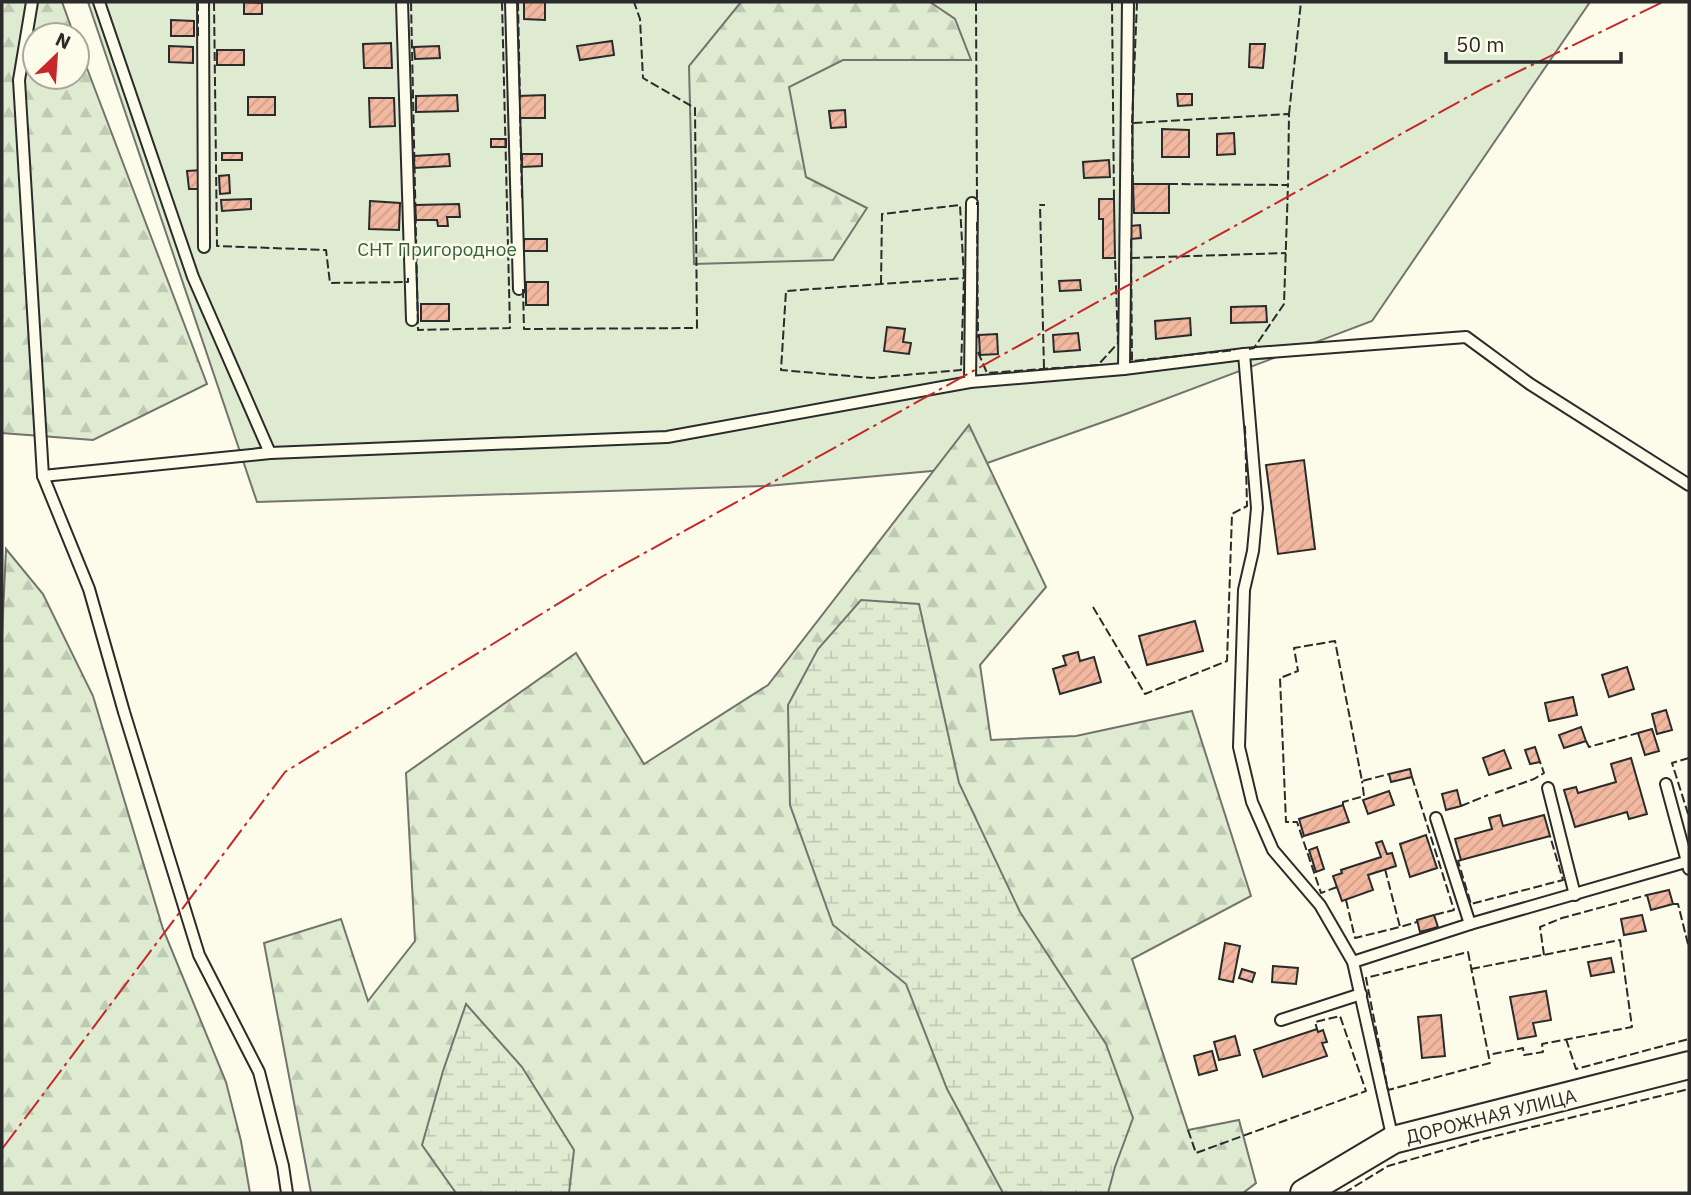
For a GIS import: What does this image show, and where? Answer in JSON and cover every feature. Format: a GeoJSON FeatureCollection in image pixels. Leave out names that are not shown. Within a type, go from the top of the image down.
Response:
{"type":"FeatureCollection","features":[{"type":"Feature","properties":{"kind":"street","name":"ДОРОЖНАЯ УЛИЦА"},"geometry":{"type":"LineString","coordinates":[[1304,1193],[1392,1140],[1689,1065]]}},
{"type":"Feature","properties":{"kind":"lane"},"geometry":{"type":"LineString","coordinates":[[33,2],[19,80],[43,476],[89,589],[128,725],[200,955],[259,1072],[283,1166],[287,1193]]}},
{"type":"Feature","properties":{"kind":"lane"},"geometry":{"type":"LineString","coordinates":[[99,2],[193,276],[270,453]]}},
{"type":"Feature","properties":{"kind":"lane"},"geometry":{"type":"LineString","coordinates":[[204,2],[204,247]]}},
{"type":"Feature","properties":{"kind":"lane"},"geometry":{"type":"LineString","coordinates":[[402,2],[412,320]]}},
{"type":"Feature","properties":{"kind":"lane"},"geometry":{"type":"LineString","coordinates":[[511,2],[520,289]]}},
{"type":"Feature","properties":{"kind":"lane"},"geometry":{"type":"LineString","coordinates":[[1124,369],[1129,2]]}},
{"type":"Feature","properties":{"kind":"lane"},"geometry":{"type":"LineString","coordinates":[[970,382],[972,203]]}},
{"type":"Feature","properties":{"kind":"lane"},"geometry":{"type":"LineString","coordinates":[[43,476],[270,453],[667,437],[970,382],[1124,369],[1244,354],[1466,337],[1530,384],[1689,485]]}},
{"type":"Feature","properties":{"kind":"lane"},"geometry":{"type":"LineString","coordinates":[[1244,354],[1257,508],[1253,551],[1244,590],[1239,747],[1252,802],[1273,850],[1320,905],[1353,962],[1392,1140]]}},
{"type":"Feature","properties":{"kind":"lane"},"geometry":{"type":"LineString","coordinates":[[1353,962],[1470,924],[1689,864],[1666,784]]}},
{"type":"Feature","properties":{"kind":"lane"},"geometry":{"type":"LineString","coordinates":[[1548,788],[1575,895]]}},
{"type":"Feature","properties":{"kind":"lane"},"geometry":{"type":"LineString","coordinates":[[1436,818],[1470,924]]}},
{"type":"Feature","properties":{"kind":"lane"},"geometry":{"type":"LineString","coordinates":[[1281,1020],[1361,994]]}},
{"type":"Feature","properties":{"kind":"green space"},"geometry":{"type":"Polygon","coordinates":[[[2,2],[62,2],[69,21],[21,21],[21,91],[91,91],[91,79],[207,384],[93,440],[2,433],[2,2]]]}},
{"type":"Feature","properties":{"kind":"green space","name":"СНТ Пригородное"},"geometry":{"type":"Polygon","coordinates":[[[88,2],[1590,2],[1372,321],[1123,415],[976,467],[767,486],[257,502],[88,2]]]}},
{"type":"Feature","properties":{"kind":"green space"},"geometry":{"type":"Polygon","coordinates":[[[741,2],[930,2],[955,19],[971,60],[843,60],[789,87],[806,177],[867,208],[833,260],[694,264],[689,66],[741,2]]]}},
{"type":"Feature","properties":{"kind":"green space"},"geometry":{"type":"Polygon","coordinates":[[[969,425],[1046,587],[980,665],[991,740],[1076,736],[1192,711],[1251,896],[1132,959],[1188,1130],[1239,1120],[1256,1183],[1243,1193],[311,1193],[264,943],[341,919],[368,1001],[415,941],[406,773],[576,653],[644,764],[768,685],[969,425]]]}},
{"type":"Feature","properties":{"kind":"green space"},"geometry":{"type":"Polygon","coordinates":[[[6,549],[43,594],[93,696],[163,929],[226,1082],[241,1141],[250,1193],[2,1193],[2,634],[6,549]]]}},
{"type":"Feature","properties":{"kind":"green space"},"geometry":{"type":"Polygon","coordinates":[[[861,600],[919,604],[959,783],[1020,912],[1106,1044],[1133,1118],[1108,1193],[1003,1193],[947,1089],[906,984],[833,925],[790,805],[788,705],[818,649],[861,600]]]}},
{"type":"Feature","properties":{"kind":"green space"},"geometry":{"type":"Polygon","coordinates":[[[466,1004],[522,1067],[574,1150],[569,1193],[456,1193],[422,1145],[466,1004]]]}},
{"type":"Feature","properties":{"kind":"building"},"geometry":{"type":"Polygon","coordinates":[[[244,2],[262,3],[262,14],[244,14],[244,2]]]}},
{"type":"Feature","properties":{"kind":"building"},"geometry":{"type":"Polygon","coordinates":[[[524,2],[545,2],[545,20],[524,19],[524,2]]]}},
{"type":"Feature","properties":{"kind":"building"},"geometry":{"type":"Polygon","coordinates":[[[171,20],[194,21],[194,36],[171,36],[171,20]]]}},
{"type":"Feature","properties":{"kind":"building"},"geometry":{"type":"Polygon","coordinates":[[[612,41],[614,55],[580,60],[577,46],[612,41]]]}},
{"type":"Feature","properties":{"kind":"building"},"geometry":{"type":"Polygon","coordinates":[[[391,43],[392,68],[364,68],[363,44],[391,43]]]}},
{"type":"Feature","properties":{"kind":"building"},"geometry":{"type":"Polygon","coordinates":[[[1250,44],[1265,44],[1263,68],[1249,67],[1250,44]]]}},
{"type":"Feature","properties":{"kind":"building"},"geometry":{"type":"Polygon","coordinates":[[[169,46],[193,47],[193,63],[169,62],[169,46]]]}},
{"type":"Feature","properties":{"kind":"building"},"geometry":{"type":"Polygon","coordinates":[[[439,46],[440,58],[415,59],[414,47],[439,46]]]}},
{"type":"Feature","properties":{"kind":"building"},"geometry":{"type":"Polygon","coordinates":[[[217,50],[244,50],[244,65],[217,65],[217,50]]]}},
{"type":"Feature","properties":{"kind":"building"},"geometry":{"type":"Polygon","coordinates":[[[1177,94],[1192,94],[1192,105],[1178,106],[1177,94]]]}},
{"type":"Feature","properties":{"kind":"building"},"geometry":{"type":"Polygon","coordinates":[[[457,95],[458,111],[416,112],[416,96],[457,95]]]}},
{"type":"Feature","properties":{"kind":"building"},"geometry":{"type":"Polygon","coordinates":[[[545,95],[545,118],[518,118],[518,96],[545,95]]]}},
{"type":"Feature","properties":{"kind":"building"},"geometry":{"type":"Polygon","coordinates":[[[248,97],[275,97],[275,115],[248,115],[248,97]]]}},
{"type":"Feature","properties":{"kind":"building"},"geometry":{"type":"Polygon","coordinates":[[[369,98],[394,98],[395,126],[370,127],[369,98]]]}},
{"type":"Feature","properties":{"kind":"building"},"geometry":{"type":"Polygon","coordinates":[[[845,110],[846,127],[831,128],[829,111],[845,110]]]}},
{"type":"Feature","properties":{"kind":"building"},"geometry":{"type":"Polygon","coordinates":[[[1162,129],[1189,130],[1189,157],[1162,157],[1162,129]]]}},
{"type":"Feature","properties":{"kind":"building"},"geometry":{"type":"Polygon","coordinates":[[[1234,133],[1235,154],[1217,155],[1217,134],[1234,133]]]}},
{"type":"Feature","properties":{"kind":"building"},"geometry":{"type":"Polygon","coordinates":[[[491,139],[506,139],[506,147],[491,147],[491,139]]]}},
{"type":"Feature","properties":{"kind":"building"},"geometry":{"type":"Polygon","coordinates":[[[222,153],[242,153],[242,160],[222,160],[222,153]]]}},
{"type":"Feature","properties":{"kind":"building"},"geometry":{"type":"Polygon","coordinates":[[[449,154],[450,166],[414,168],[414,156],[449,154]]]}},
{"type":"Feature","properties":{"kind":"building"},"geometry":{"type":"Polygon","coordinates":[[[522,154],[542,154],[542,166],[522,167],[522,154]]]}},
{"type":"Feature","properties":{"kind":"building"},"geometry":{"type":"Polygon","coordinates":[[[1109,160],[1110,177],[1084,178],[1083,162],[1109,160]]]}},
{"type":"Feature","properties":{"kind":"building"},"geometry":{"type":"Polygon","coordinates":[[[202,170],[203,189],[189,189],[187,171],[202,170]]]}},
{"type":"Feature","properties":{"kind":"building"},"geometry":{"type":"Polygon","coordinates":[[[229,175],[230,193],[220,194],[219,176],[229,175]]]}},
{"type":"Feature","properties":{"kind":"building"},"geometry":{"type":"Polygon","coordinates":[[[1133,184],[1169,184],[1169,213],[1134,213],[1133,184]]]}},
{"type":"Feature","properties":{"kind":"building"},"geometry":{"type":"Polygon","coordinates":[[[251,199],[251,209],[222,211],[221,200],[251,199]]]}},
{"type":"Feature","properties":{"kind":"building"},"geometry":{"type":"Polygon","coordinates":[[[1099,199],[1114,199],[1115,258],[1103,258],[1103,219],[1099,219],[1099,199]]]}},
{"type":"Feature","properties":{"kind":"building"},"geometry":{"type":"Polygon","coordinates":[[[370,201],[400,203],[399,230],[369,229],[370,201]]]}},
{"type":"Feature","properties":{"kind":"building"},"geometry":{"type":"Polygon","coordinates":[[[459,204],[460,217],[447,217],[448,226],[438,226],[437,220],[416,220],[415,205],[459,204]]]}},
{"type":"Feature","properties":{"kind":"building"},"geometry":{"type":"Polygon","coordinates":[[[1140,225],[1141,238],[1131,239],[1131,226],[1140,225]]]}},
{"type":"Feature","properties":{"kind":"building"},"geometry":{"type":"Polygon","coordinates":[[[524,239],[547,239],[547,251],[524,251],[524,239]]]}},
{"type":"Feature","properties":{"kind":"building"},"geometry":{"type":"Polygon","coordinates":[[[1080,280],[1081,290],[1060,291],[1059,281],[1080,280]]]}},
{"type":"Feature","properties":{"kind":"building"},"geometry":{"type":"Polygon","coordinates":[[[526,282],[548,282],[548,305],[526,305],[526,282]]]}},
{"type":"Feature","properties":{"kind":"building"},"geometry":{"type":"Polygon","coordinates":[[[421,304],[449,304],[449,321],[421,321],[421,304]]]}},
{"type":"Feature","properties":{"kind":"building"},"geometry":{"type":"Polygon","coordinates":[[[1266,306],[1267,322],[1231,323],[1231,307],[1266,306]]]}},
{"type":"Feature","properties":{"kind":"building"},"geometry":{"type":"Polygon","coordinates":[[[1190,318],[1191,335],[1156,339],[1155,321],[1190,318]]]}},
{"type":"Feature","properties":{"kind":"building"},"geometry":{"type":"Polygon","coordinates":[[[887,327],[905,329],[903,342],[911,343],[909,354],[884,351],[887,327]]]}},
{"type":"Feature","properties":{"kind":"building"},"geometry":{"type":"Polygon","coordinates":[[[1078,333],[1080,350],[1054,352],[1053,335],[1078,333]]]}},
{"type":"Feature","properties":{"kind":"building"},"geometry":{"type":"Polygon","coordinates":[[[997,334],[998,354],[980,355],[979,335],[997,334]]]}},
{"type":"Feature","properties":{"kind":"building"},"geometry":{"type":"Polygon","coordinates":[[[1304,460],[1315,549],[1278,554],[1266,465],[1304,460]]]}},
{"type":"Feature","properties":{"kind":"building"},"geometry":{"type":"Polygon","coordinates":[[[1195,621],[1203,651],[1147,665],[1139,636],[1195,621]]]}},
{"type":"Feature","properties":{"kind":"building"},"geometry":{"type":"Polygon","coordinates":[[[1078,652],[1080,661],[1094,657],[1101,682],[1060,694],[1053,669],[1066,665],[1063,656],[1078,652]]]}},
{"type":"Feature","properties":{"kind":"building"},"geometry":{"type":"Polygon","coordinates":[[[1627,667],[1634,689],[1609,697],[1602,675],[1627,667]]]}},
{"type":"Feature","properties":{"kind":"building"},"geometry":{"type":"Polygon","coordinates":[[[1573,697],[1577,715],[1549,721],[1545,703],[1573,697]]]}},
{"type":"Feature","properties":{"kind":"building"},"geometry":{"type":"Polygon","coordinates":[[[1666,710],[1672,730],[1657,734],[1652,714],[1666,710]]]}},
{"type":"Feature","properties":{"kind":"building"},"geometry":{"type":"Polygon","coordinates":[[[1581,727],[1586,741],[1564,748],[1559,735],[1581,727]]]}},
{"type":"Feature","properties":{"kind":"building"},"geometry":{"type":"Polygon","coordinates":[[[1652,729],[1659,751],[1645,755],[1638,733],[1652,729]]]}},
{"type":"Feature","properties":{"kind":"building"},"geometry":{"type":"Polygon","coordinates":[[[1535,747],[1540,762],[1530,764],[1525,750],[1535,747]]]}},
{"type":"Feature","properties":{"kind":"building"},"geometry":{"type":"Polygon","coordinates":[[[1504,750],[1511,768],[1489,775],[1483,758],[1504,750]]]}},
{"type":"Feature","properties":{"kind":"building"},"geometry":{"type":"Polygon","coordinates":[[[1631,758],[1647,814],[1629,819],[1627,812],[1575,827],[1564,790],[1576,787],[1578,793],[1616,782],[1611,764],[1631,758]]]}},
{"type":"Feature","properties":{"kind":"building"},"geometry":{"type":"Polygon","coordinates":[[[1410,769],[1412,777],[1391,782],[1389,774],[1410,769]]]}},
{"type":"Feature","properties":{"kind":"building"},"geometry":{"type":"Polygon","coordinates":[[[1457,790],[1461,806],[1446,810],[1442,794],[1457,790]]]}},
{"type":"Feature","properties":{"kind":"building"},"geometry":{"type":"Polygon","coordinates":[[[1389,791],[1394,805],[1368,814],[1363,800],[1389,791]]]}},
{"type":"Feature","properties":{"kind":"building"},"geometry":{"type":"Polygon","coordinates":[[[1343,805],[1349,822],[1304,836],[1299,819],[1343,805]]]}},
{"type":"Feature","properties":{"kind":"building"},"geometry":{"type":"Polygon","coordinates":[[[1500,815],[1503,826],[1544,815],[1550,836],[1461,860],[1455,839],[1492,829],[1489,818],[1500,815]]]}},
{"type":"Feature","properties":{"kind":"building"},"geometry":{"type":"Polygon","coordinates":[[[1426,835],[1437,868],[1410,877],[1400,844],[1426,835]]]}},
{"type":"Feature","properties":{"kind":"building"},"geometry":{"type":"Polygon","coordinates":[[[1382,841],[1387,854],[1392,853],[1396,866],[1368,875],[1373,890],[1342,901],[1333,876],[1342,873],[1341,870],[1381,857],[1376,843],[1382,841]]]}},
{"type":"Feature","properties":{"kind":"building"},"geometry":{"type":"Polygon","coordinates":[[[1317,847],[1324,869],[1316,872],[1309,850],[1317,847]]]}},
{"type":"Feature","properties":{"kind":"building"},"geometry":{"type":"Polygon","coordinates":[[[1669,890],[1673,904],[1651,910],[1647,895],[1669,890]]]}},
{"type":"Feature","properties":{"kind":"building"},"geometry":{"type":"Polygon","coordinates":[[[1434,915],[1438,927],[1420,932],[1417,920],[1434,915]]]}},
{"type":"Feature","properties":{"kind":"building"},"geometry":{"type":"Polygon","coordinates":[[[1642,915],[1646,931],[1624,935],[1621,919],[1642,915]]]}},
{"type":"Feature","properties":{"kind":"building"},"geometry":{"type":"Polygon","coordinates":[[[1225,943],[1240,946],[1233,982],[1219,979],[1225,943]]]}},
{"type":"Feature","properties":{"kind":"building"},"geometry":{"type":"Polygon","coordinates":[[[1611,958],[1614,972],[1591,976],[1588,962],[1611,958]]]}},
{"type":"Feature","properties":{"kind":"building"},"geometry":{"type":"Polygon","coordinates":[[[1273,966],[1298,968],[1296,984],[1272,982],[1273,966]]]}},
{"type":"Feature","properties":{"kind":"building"},"geometry":{"type":"Polygon","coordinates":[[[1242,969],[1255,973],[1252,982],[1239,978],[1242,969]]]}},
{"type":"Feature","properties":{"kind":"building"},"geometry":{"type":"Polygon","coordinates":[[[1546,991],[1551,1020],[1533,1023],[1536,1036],[1518,1039],[1510,997],[1546,991]]]}},
{"type":"Feature","properties":{"kind":"building"},"geometry":{"type":"Polygon","coordinates":[[[1441,1015],[1445,1056],[1422,1058],[1418,1017],[1441,1015]]]}},
{"type":"Feature","properties":{"kind":"building"},"geometry":{"type":"Polygon","coordinates":[[[1317,1029],[1318,1032],[1323,1030],[1327,1042],[1322,1043],[1327,1056],[1263,1077],[1254,1050],[1317,1029]]]}},
{"type":"Feature","properties":{"kind":"building"},"geometry":{"type":"Polygon","coordinates":[[[1235,1036],[1240,1055],[1219,1060],[1214,1042],[1235,1036]]]}},
{"type":"Feature","properties":{"kind":"building"},"geometry":{"type":"Polygon","coordinates":[[[1212,1051],[1217,1070],[1199,1075],[1194,1056],[1212,1051]]]}},
{"type":"Feature","properties":{"kind":"fence"},"geometry":{"type":"LineString","coordinates":[[198,2],[198,37]]}},
{"type":"Feature","properties":{"kind":"fence"},"geometry":{"type":"LineString","coordinates":[[214,2],[217,246],[326,250],[330,283],[408,282],[408,278]]}},
{"type":"Feature","properties":{"kind":"fence"},"geometry":{"type":"LineString","coordinates":[[411,2],[418,330],[510,328],[502,2]]}},
{"type":"Feature","properties":{"kind":"fence"},"geometry":{"type":"LineString","coordinates":[[518,2],[520,100]]}},
{"type":"Feature","properties":{"kind":"fence"},"geometry":{"type":"LineString","coordinates":[[523,289],[524,329],[697,328],[695,108],[643,78],[640,19],[634,2]]}},
{"type":"Feature","properties":{"kind":"fence"},"geometry":{"type":"LineString","coordinates":[[976,2],[977,205]]}},
{"type":"Feature","properties":{"kind":"fence"},"geometry":{"type":"LineString","coordinates":[[1112,2],[1114,199]]}},
{"type":"Feature","properties":{"kind":"fence"},"geometry":{"type":"LineString","coordinates":[[1132,123],[1137,2]]}},
{"type":"Feature","properties":{"kind":"fence"},"geometry":{"type":"LineString","coordinates":[[1289,114],[1301,2]]}},
{"type":"Feature","properties":{"kind":"fence"},"geometry":{"type":"LineString","coordinates":[[520,114],[522,198]]}},
{"type":"Feature","properties":{"kind":"fence"},"geometry":{"type":"LineString","coordinates":[[1133,184],[1132,123],[1289,114],[1288,185]]}},
{"type":"Feature","properties":{"kind":"fence"},"geometry":{"type":"LineString","coordinates":[[1169,184],[1288,185],[1284,304],[1254,348],[1249,349]]}},
{"type":"Feature","properties":{"kind":"fence"},"geometry":{"type":"LineString","coordinates":[[881,284],[882,214],[960,205],[964,278],[961,370],[872,378],[781,370],[786,291],[964,278]]}},
{"type":"Feature","properties":{"kind":"fence"},"geometry":{"type":"LineString","coordinates":[[1044,368],[1040,205],[1045,205]]}},
{"type":"Feature","properties":{"kind":"fence"},"geometry":{"type":"LineString","coordinates":[[977,222],[978,338]]}},
{"type":"Feature","properties":{"kind":"fence"},"geometry":{"type":"LineString","coordinates":[[1131,239],[1132,361],[1235,350]]}},
{"type":"Feature","properties":{"kind":"fence"},"geometry":{"type":"LineString","coordinates":[[1131,258],[1286,253]]}},
{"type":"Feature","properties":{"kind":"fence"},"geometry":{"type":"LineString","coordinates":[[978,352],[987,373],[1098,365],[1118,343],[1115,258]]}},
{"type":"Feature","properties":{"kind":"fence"},"geometry":{"type":"LineString","coordinates":[[1093,607],[1145,694],[1227,661],[1232,514],[1247,506],[1245,425]]}},
{"type":"Feature","properties":{"kind":"fence"},"geometry":{"type":"LineString","coordinates":[[1337,887],[1321,893],[1297,822],[1286,822],[1280,678],[1298,671],[1294,648],[1335,641],[1362,781],[1389,774]]}},
{"type":"Feature","properties":{"kind":"fence"},"geometry":{"type":"LineString","coordinates":[[1586,741],[1589,747],[1638,733]]}},
{"type":"Feature","properties":{"kind":"fence"},"geometry":{"type":"LineString","coordinates":[[1689,758],[1672,763],[1689,817]]}},
{"type":"Feature","properties":{"kind":"fence"},"geometry":{"type":"LineString","coordinates":[[1495,793],[1544,773],[1540,762]]}},
{"type":"Feature","properties":{"kind":"fence"},"geometry":{"type":"LineString","coordinates":[[1412,777],[1454,910],[1434,915]]}},
{"type":"Feature","properties":{"kind":"fence"},"geometry":{"type":"LineString","coordinates":[[1343,805],[1343,802],[1364,796],[1362,781]]}},
{"type":"Feature","properties":{"kind":"fence"},"geometry":{"type":"LineString","coordinates":[[1461,806],[1488,795]]}},
{"type":"Feature","properties":{"kind":"fence"},"geometry":{"type":"LineString","coordinates":[[1461,860],[1458,861],[1471,904],[1563,880],[1550,836]]}},
{"type":"Feature","properties":{"kind":"fence"},"geometry":{"type":"LineString","coordinates":[[1385,869],[1400,927],[1417,922]]}},
{"type":"Feature","properties":{"kind":"fence"},"geometry":{"type":"LineString","coordinates":[[1544,955],[1540,927],[1562,918],[1647,895]]}},
{"type":"Feature","properties":{"kind":"fence"},"geometry":{"type":"LineString","coordinates":[[1346,900],[1355,938],[1400,927]]}},
{"type":"Feature","properties":{"kind":"fence"},"geometry":{"type":"LineString","coordinates":[[1673,904],[1678,904],[1689,948]]}},
{"type":"Feature","properties":{"kind":"fence"},"geometry":{"type":"LineString","coordinates":[[1471,969],[1620,940],[1632,1027],[1542,1044],[1543,1052],[1524,1055],[1523,1048],[1488,1055]]}},
{"type":"Feature","properties":{"kind":"fence"},"geometry":{"type":"LineString","coordinates":[[1468,952],[1490,1063],[1388,1090],[1366,978],[1468,952]]}},
{"type":"Feature","properties":{"kind":"fence"},"geometry":{"type":"LineString","coordinates":[[1188,1130],[1196,1153],[1366,1091],[1340,1016],[1315,1022],[1317,1029]]}},
{"type":"Feature","properties":{"kind":"fence"},"geometry":{"type":"LineString","coordinates":[[1566,1039],[1576,1069],[1689,1039]]}},
{"type":"Feature","properties":{"kind":"fence"},"geometry":{"type":"LineString","coordinates":[[1344,1193],[1388,1166],[1483,1139],[1689,1089]]}},
{"type":"Feature","properties":{"kind":"power"},"geometry":{"type":"LineString","coordinates":[[2,1149],[285,772],[603,576],[1484,88],[1663,2]]}}]}
